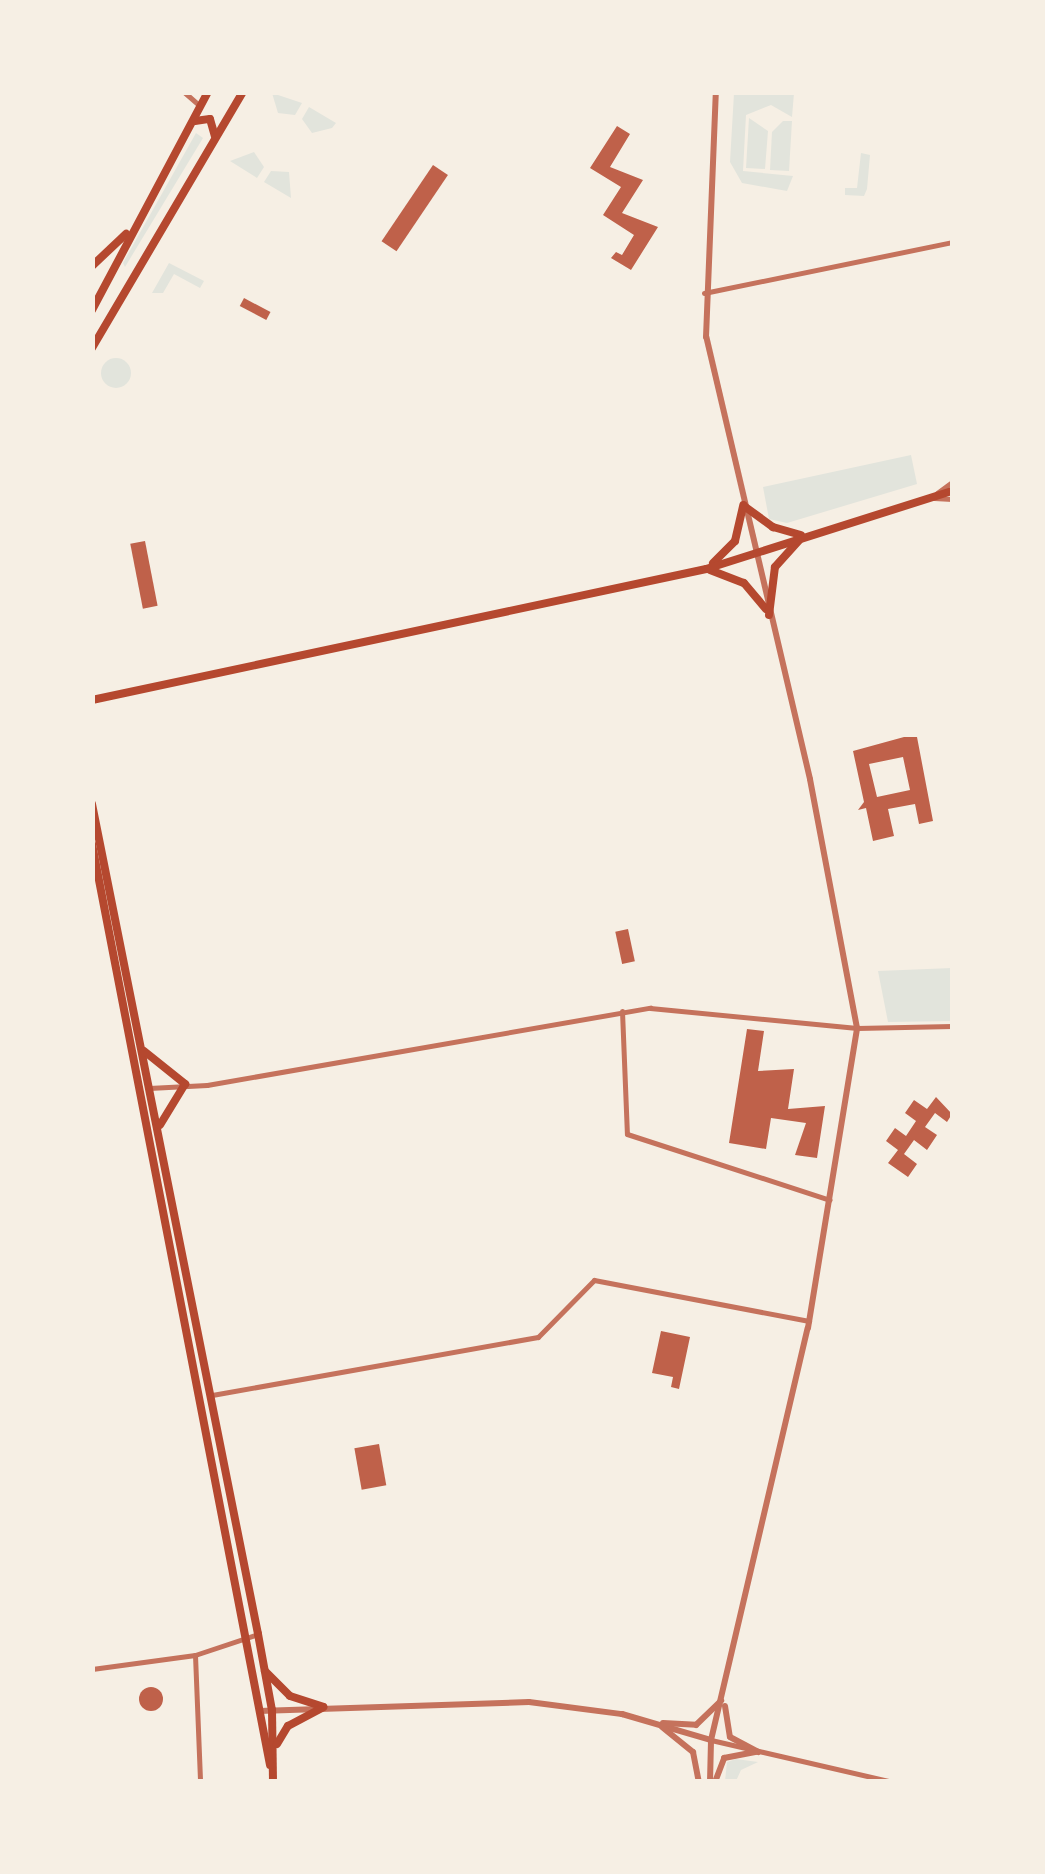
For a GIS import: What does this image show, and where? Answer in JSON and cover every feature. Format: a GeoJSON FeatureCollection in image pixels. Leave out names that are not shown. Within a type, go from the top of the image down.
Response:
{"type":"FeatureCollection","features":[{"type":"Feature","properties":{"kind":"main road"},"geometry":{"type":"LineString","coordinates":[[92,310],[208,92]]}},
{"type":"Feature","properties":{"kind":"main road"},"geometry":{"type":"LineString","coordinates":[[92,348],[243,92]]}},
{"type":"Feature","properties":{"kind":"main road"},"geometry":{"type":"LineString","coordinates":[[189,125],[210,119],[214,140]]}},
{"type":"Feature","properties":{"kind":"main road"},"geometry":{"type":"LineString","coordinates":[[92,266],[116,248],[140,214]]}},
{"type":"Feature","properties":{"kind":"main road"},"geometry":{"type":"LineString","coordinates":[[118,260],[122,268],[137,271]]}},
{"type":"Feature","properties":{"kind":"main road"},"geometry":{"type":"LineString","coordinates":[[92,700],[706,568],[952,492]]}},
{"type":"Feature","properties":{"kind":"main road"},"geometry":{"type":"LineString","coordinates":[[706,568],[735,540],[743,505],[773,527],[806,536]]}},
{"type":"Feature","properties":{"kind":"main road"},"geometry":{"type":"LineString","coordinates":[[769,615],[775,567],[806,536]]}},
{"type":"Feature","properties":{"kind":"main road"},"geometry":{"type":"LineString","coordinates":[[706,568],[744,583],[769,615]]}},
{"type":"Feature","properties":{"kind":"main road"},"geometry":{"type":"LineString","coordinates":[[92,804],[130,1008],[139,1089],[273,1782]]}},
{"type":"Feature","properties":{"kind":"main road"},"geometry":{"type":"LineString","coordinates":[[92,844],[100,857]]}},
{"type":"Feature","properties":{"kind":"main road"},"geometry":{"type":"LineString","coordinates":[[130,1008],[160,1126],[258,1634],[272,1710],[272,1769]]}},
{"type":"Feature","properties":{"kind":"main road"},"geometry":{"type":"LineString","coordinates":[[144,1052],[185,1084],[160,1126]]}},
{"type":"Feature","properties":{"kind":"main road"},"geometry":{"type":"LineString","coordinates":[[264,1670],[290,1696],[323,1707]]}},
{"type":"Feature","properties":{"kind":"main road"},"geometry":{"type":"LineString","coordinates":[[275,1748],[288,1726],[323,1707]]}},
{"type":"Feature","properties":{"kind":"street"},"geometry":{"type":"LineString","coordinates":[[184,92],[200,106]]}},
{"type":"Feature","properties":{"kind":"street"},"geometry":{"type":"LineString","coordinates":[[713,1782],[711,1740],[725,1696],[809,1321],[858,1028],[810,779],[706,336],[704,293],[716,92]]}},
{"type":"Feature","properties":{"kind":"street"},"geometry":{"type":"LineString","coordinates":[[704,293],[952,242]]}},
{"type":"Feature","properties":{"kind":"street"},"geometry":{"type":"LineString","coordinates":[[931,498],[952,482]]}},
{"type":"Feature","properties":{"kind":"street"},"geometry":{"type":"LineString","coordinates":[[931,498],[952,499]]}},
{"type":"Feature","properties":{"kind":"street"},"geometry":{"type":"LineString","coordinates":[[622,1011],[626,1134],[830,1200]]}},
{"type":"Feature","properties":{"kind":"street"},"geometry":{"type":"LineString","coordinates":[[139,1089],[207,1085],[622,1011],[741,1014],[858,1028],[952,1026]]}},
{"type":"Feature","properties":{"kind":"street"},"geometry":{"type":"LineString","coordinates":[[212,1394],[538,1337],[594,1280],[809,1321]]}},
{"type":"Feature","properties":{"kind":"street"},"geometry":{"type":"LineString","coordinates":[[92,1670],[195,1656],[258,1634]]}},
{"type":"Feature","properties":{"kind":"street"},"geometry":{"type":"LineString","coordinates":[[195,1656],[200,1782]]}},
{"type":"Feature","properties":{"kind":"street"},"geometry":{"type":"LineString","coordinates":[[260,1711],[529,1702],[657,1723],[696,1724],[725,1696]]}},
{"type":"Feature","properties":{"kind":"street"},"geometry":{"type":"LineString","coordinates":[[725,1696],[730,1737],[758,1752]]}},
{"type":"Feature","properties":{"kind":"street"},"geometry":{"type":"LineString","coordinates":[[657,1723],[758,1752],[893,1782]]}},
{"type":"Feature","properties":{"kind":"street"},"geometry":{"type":"LineString","coordinates":[[657,1723],[693,1752],[698,1782]]}},
{"type":"Feature","properties":{"kind":"street"},"geometry":{"type":"LineString","coordinates":[[713,1782],[724,1758],[758,1752]]}},
{"type":"Feature","properties":{"kind":"shaded area"},"geometry":{"type":"Polygon","coordinates":[[[272,93],[302,103],[295,115],[278,113],[272,93]]]}},
{"type":"Feature","properties":{"kind":"shaded area"},"geometry":{"type":"Polygon","coordinates":[[[734,93],[794,93],[792,117],[771,105],[746,115],[743,171],[793,176],[787,191],[742,183],[730,162],[734,93]]]}},
{"type":"Feature","properties":{"kind":"shaded area"},"geometry":{"type":"Polygon","coordinates":[[[309,107],[336,123],[332,128],[312,133],[302,119],[309,107]]]}},
{"type":"Feature","properties":{"kind":"shaded area"},"geometry":{"type":"Polygon","coordinates":[[[749,118],[768,131],[765,169],[746,168],[749,118]]]}},
{"type":"Feature","properties":{"kind":"shaded area"},"geometry":{"type":"Polygon","coordinates":[[[783,121],[792,121],[789,171],[770,170],[772,132],[783,121]]]}},
{"type":"Feature","properties":{"kind":"shaded area"},"geometry":{"type":"Polygon","coordinates":[[[196,133],[203,138],[125,267],[123,263],[196,133]]]}},
{"type":"Feature","properties":{"kind":"shaded area"},"geometry":{"type":"Polygon","coordinates":[[[254,152],[264,167],[257,178],[230,161],[254,152]]]}},
{"type":"Feature","properties":{"kind":"shaded area"},"geometry":{"type":"Polygon","coordinates":[[[861,153],[870,155],[867,189],[864,196],[845,195],[845,188],[857,188],[861,153]]]}},
{"type":"Feature","properties":{"kind":"shaded area"},"geometry":{"type":"Polygon","coordinates":[[[271,171],[289,172],[291,198],[264,182],[271,171]]]}},
{"type":"Feature","properties":{"kind":"shaded area"},"geometry":{"type":"Polygon","coordinates":[[[169,263],[204,281],[200,288],[174,274],[163,293],[152,293],[169,263]]]}},
{"type":"Feature","properties":{"kind":"shaded area"},"geometry":{"type":"Polygon","coordinates":[[[116,358],[127,362],[131,373],[127,384],[116,388],[105,384],[101,373],[105,362],[116,358]]]}},
{"type":"Feature","properties":{"kind":"shaded area"},"geometry":{"type":"Polygon","coordinates":[[[911,455],[917,484],[787,523],[769,519],[763,487],[911,455]]]}},
{"type":"Feature","properties":{"kind":"shaded area"},"geometry":{"type":"Polygon","coordinates":[[[952,968],[952,1021],[888,1022],[878,971],[952,968]]]}},
{"type":"Feature","properties":{"kind":"shaded area"},"geometry":{"type":"Polygon","coordinates":[[[727,1762],[758,1762],[741,1770],[736,1781],[725,1781],[727,1762]]]}},
{"type":"Feature","properties":{"kind":"building"},"geometry":{"type":"Polygon","coordinates":[[[617,126],[630,134],[610,167],[643,180],[622,213],[658,227],[631,270],[611,258],[616,252],[622,255],[634,235],[603,215],[621,187],[590,168],[617,126]]]}},
{"type":"Feature","properties":{"kind":"building"},"geometry":{"type":"Polygon","coordinates":[[[433,165],[448,175],[396,251],[382,241],[433,165]]]}},
{"type":"Feature","properties":{"kind":"building"},"geometry":{"type":"Polygon","coordinates":[[[244,298],[270,312],[266,320],[240,306],[244,298]]]}},
{"type":"Feature","properties":{"kind":"building"},"geometry":{"type":"Polygon","coordinates":[[[145,541],[158,606],[143,609],[130,544],[145,541]]]}},
{"type":"Feature","properties":{"kind":"building"},"geometry":{"type":"Polygon","coordinates":[[[917,737],[933,821],[919,824],[915,804],[888,809],[894,836],[873,841],[866,808],[858,810],[864,802],[853,751],[917,737]],[[903,757],[869,764],[877,797],[910,790],[903,757]]]}},
{"type":"Feature","properties":{"kind":"building"},"geometry":{"type":"Polygon","coordinates":[[[628,929],[635,961],[622,964],[615,932],[628,929]]]}},
{"type":"Feature","properties":{"kind":"building"},"geometry":{"type":"Polygon","coordinates":[[[747,1029],[764,1031],[758,1071],[794,1069],[788,1109],[825,1106],[817,1158],[795,1155],[806,1123],[771,1118],[766,1149],[729,1143],[747,1029]]]}},
{"type":"Feature","properties":{"kind":"building"},"geometry":{"type":"Polygon","coordinates":[[[936,1097],[952,1114],[947,1122],[935,1113],[925,1127],[937,1135],[927,1150],[914,1140],[904,1154],[917,1164],[908,1177],[888,1163],[898,1150],[886,1141],[895,1128],[906,1136],[916,1121],[905,1113],[914,1100],[927,1109],[936,1097]]]}},
{"type":"Feature","properties":{"kind":"building"},"geometry":{"type":"Polygon","coordinates":[[[661,1331],[690,1337],[679,1389],[671,1387],[673,1377],[652,1373],[661,1331]]]}},
{"type":"Feature","properties":{"kind":"building"},"geometry":{"type":"Polygon","coordinates":[[[379,1444],[386,1485],[362,1490],[354,1448],[379,1444]]]}},
{"type":"Feature","properties":{"kind":"building"},"geometry":{"type":"Polygon","coordinates":[[[151,1687],[163,1699],[151,1711],[139,1699],[151,1687]]]}}]}
